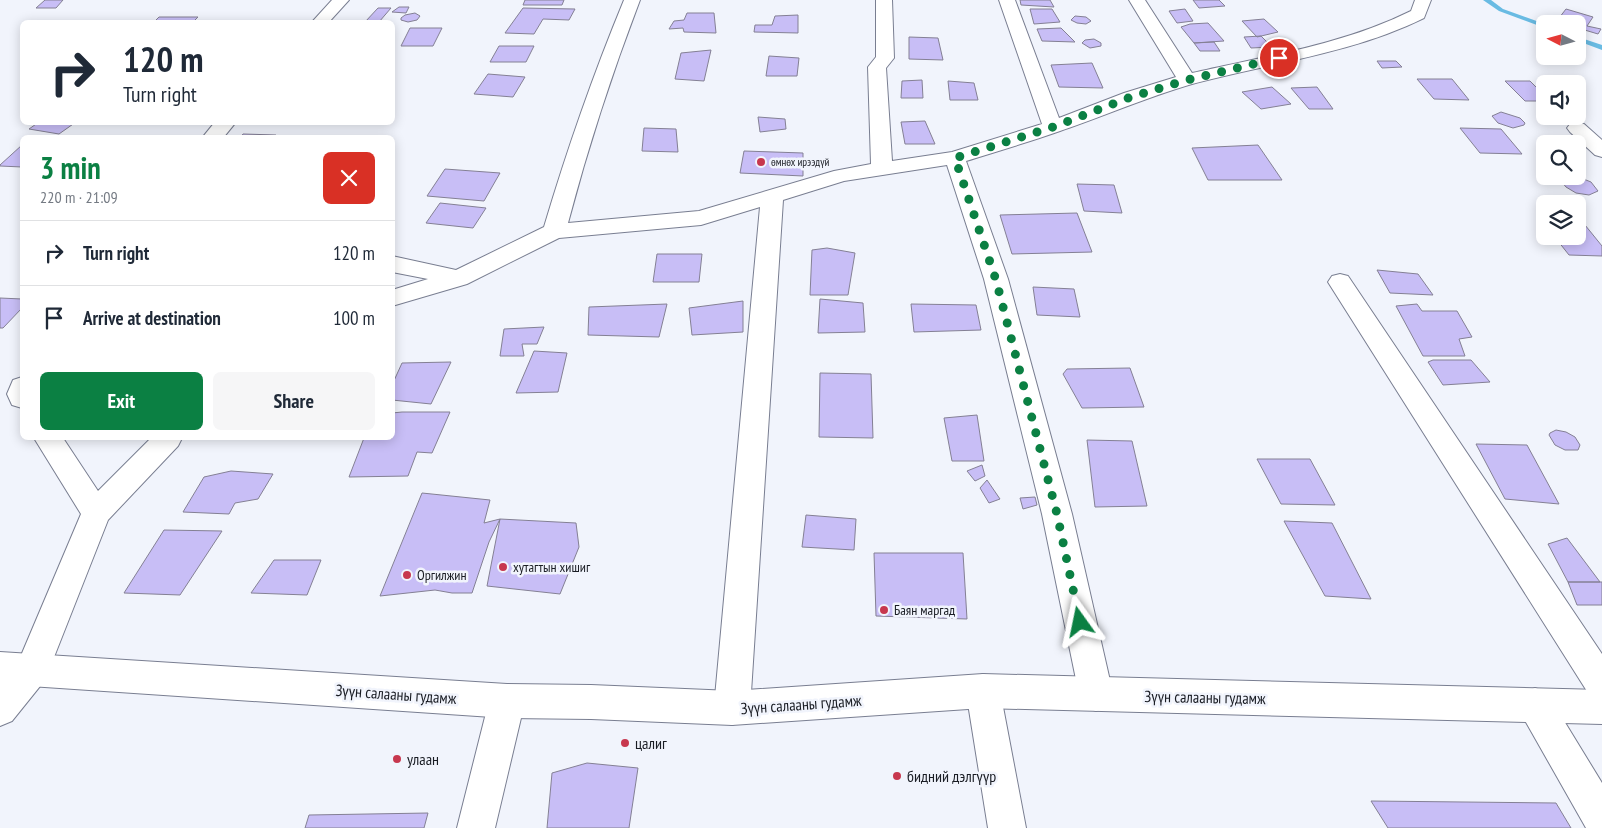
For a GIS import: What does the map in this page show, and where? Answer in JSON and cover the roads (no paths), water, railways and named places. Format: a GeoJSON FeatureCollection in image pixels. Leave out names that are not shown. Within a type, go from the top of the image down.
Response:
{"type":"FeatureCollection","features":[{"type":"Feature","properties":{"kind":"street"},"geometry":{"type":"LineString","coordinates":[[322,20],[341,0]]}},
{"type":"Feature","properties":{"kind":"street"},"geometry":{"type":"LineString","coordinates":[[554,231],[575,158],[604,71],[632,0]]}},
{"type":"Feature","properties":{"kind":"street"},"geometry":{"type":"LineString","coordinates":[[882,168],[877,67],[885,58],[884,0]]}},
{"type":"Feature","properties":{"kind":"street"},"geometry":{"type":"LineString","coordinates":[[1007,0],[1053,127]]}},
{"type":"Feature","properties":{"kind":"street"},"geometry":{"type":"LineString","coordinates":[[1137,0],[1187,80]]}},
{"type":"Feature","properties":{"kind":"street"},"geometry":{"type":"LineString","coordinates":[[395,297],[459,278],[554,231],[701,218],[772,198],[841,175],[955,158],[1053,127],[1131,97],[1187,80],[1334,46],[1390,28],[1418,14],[1423,0]]}},
{"type":"Feature","properties":{"kind":"street"},"geometry":{"type":"LineString","coordinates":[[215,135],[223,125]]}},
{"type":"Feature","properties":{"kind":"street"},"geometry":{"type":"LineString","coordinates":[[1577,128],[1602,150]]}},
{"type":"Feature","properties":{"kind":"street"},"geometry":{"type":"LineString","coordinates":[[955,158],[996,280],[1057,514],[1096,694]]}},
{"type":"Feature","properties":{"kind":"street"},"geometry":{"type":"LineString","coordinates":[[732,708],[772,198]]}},
{"type":"Feature","properties":{"kind":"street"},"geometry":{"type":"LineString","coordinates":[[395,265],[459,278]]}},
{"type":"Feature","properties":{"kind":"street"},"geometry":{"type":"LineString","coordinates":[[1340,282],[1602,684]]}},
{"type":"Feature","properties":{"kind":"street"},"geometry":{"type":"LineString","coordinates":[[49,440],[96,514]]}},
{"type":"Feature","properties":{"kind":"street"},"geometry":{"type":"LineString","coordinates":[[0,709],[17,668],[96,514],[166,440]]}},
{"type":"Feature","properties":{"kind":"street","name":"Зүүн салааны гудамж"},"geometry":{"type":"LineString","coordinates":[[17,668],[507,702],[591,702],[732,708],[983,691],[1602,707]]}},
{"type":"Feature","properties":{"kind":"street"},"geometry":{"type":"LineString","coordinates":[[983,691],[1007,828]]}},
{"type":"Feature","properties":{"kind":"street"},"geometry":{"type":"LineString","coordinates":[[476,828],[507,702]]}},
{"type":"Feature","properties":{"kind":"street"},"geometry":{"type":"LineString","coordinates":[[1535,704],[1602,819]]}},
{"type":"Feature","properties":{"kind":"waterway"},"geometry":{"type":"LineString","coordinates":[[1486,0],[1501,10],[1536,23]]}},
{"type":"Feature","properties":{"kind":"waterway"},"geometry":{"type":"LineString","coordinates":[[1586,42],[1602,48]]}},
{"type":"Feature","properties":{"kind":"place","name":"өмнөх ирээдүй"},"geometry":{"type":"Point","coordinates":[761,162]}},
{"type":"Feature","properties":{"kind":"place","name":"хутагтын хишиг"},"geometry":{"type":"Point","coordinates":[503,567]}},
{"type":"Feature","properties":{"kind":"place","name":"Оргилжин"},"geometry":{"type":"Point","coordinates":[407,575]}},
{"type":"Feature","properties":{"kind":"place","name":"Баян маргад"},"geometry":{"type":"Point","coordinates":[884,610]}},
{"type":"Feature","properties":{"kind":"place","name":"цалиг"},"geometry":{"type":"Point","coordinates":[625,743]}},
{"type":"Feature","properties":{"kind":"place","name":"улаан"},"geometry":{"type":"Point","coordinates":[397,759]}},
{"type":"Feature","properties":{"kind":"place","name":"бидний дэлгүүр"},"geometry":{"type":"Point","coordinates":[897,776]}}]}
